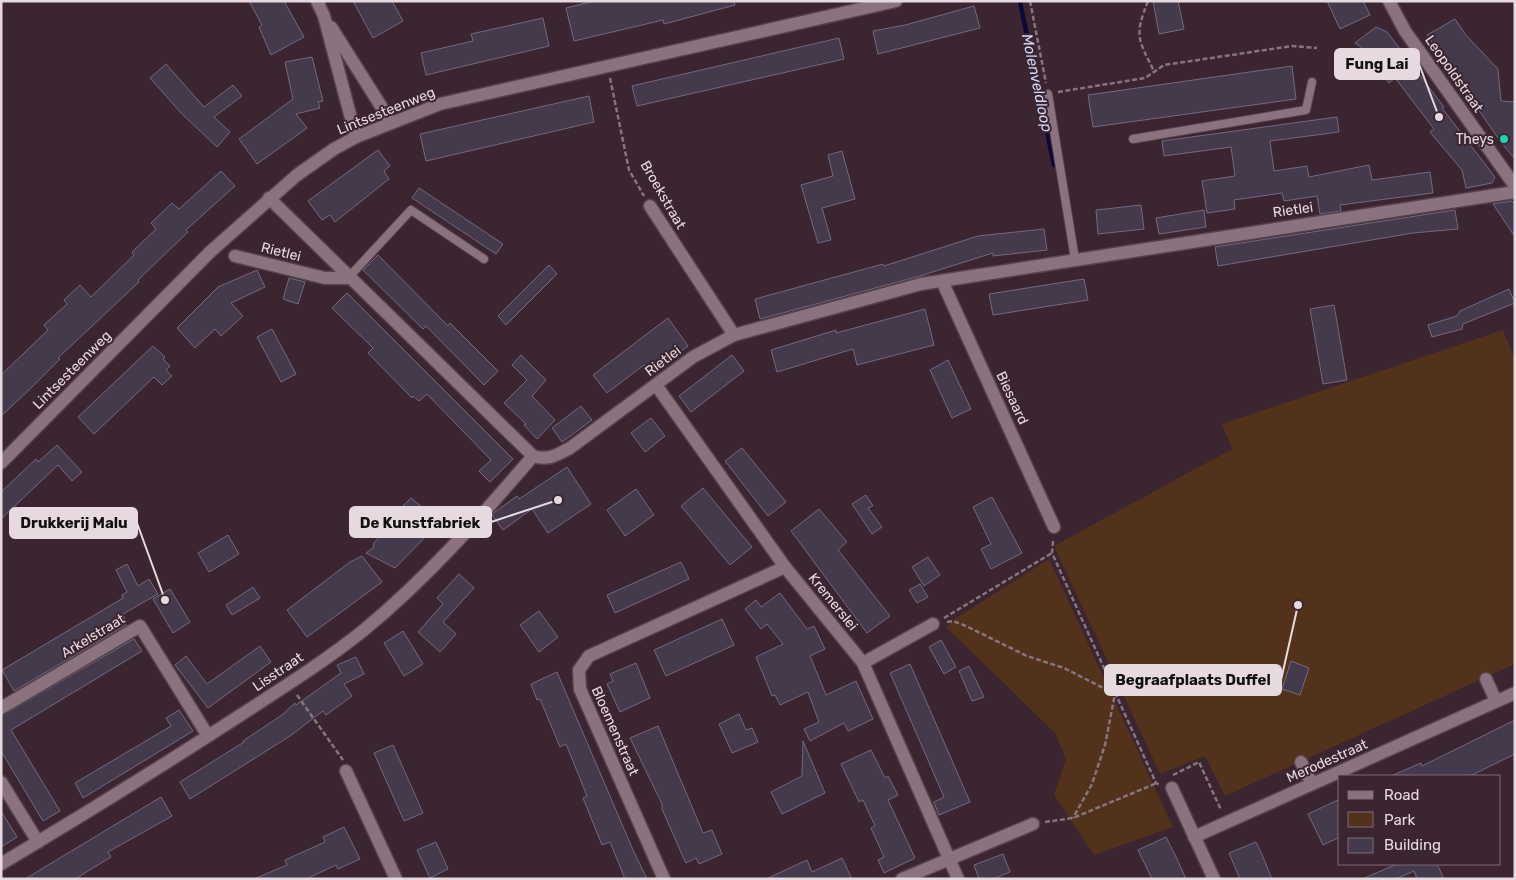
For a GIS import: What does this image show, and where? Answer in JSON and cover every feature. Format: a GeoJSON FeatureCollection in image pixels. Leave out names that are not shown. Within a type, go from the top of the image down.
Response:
{"type":"FeatureCollection","features":[{"type":"Feature","properties":{"kind":"street"},"geometry":{"type":"LineString","coordinates":[[317,1],[324,16],[391,122]]}},
{"type":"Feature","properties":{"kind":"street","name":"Lintsesteenweg"},"geometry":{"type":"LineString","coordinates":[[1,463],[210,252],[297,175],[334,149],[356,137],[440,104],[896,1]]}},
{"type":"Feature","properties":{"kind":"street","name":"Leopoldstraat"},"geometry":{"type":"LineString","coordinates":[[1389,1],[1405,31],[1515,186]]}},
{"type":"Feature","properties":{"kind":"street"},"geometry":{"type":"LineString","coordinates":[[324,16],[356,137]]}},
{"type":"Feature","properties":{"kind":"street","name":"Rietlei"},"geometry":{"type":"LineString","coordinates":[[269,198],[348,278],[533,456],[542,459],[555,456],[570,448],[693,357],[734,335],[922,284],[1515,192]]}},
{"type":"Feature","properties":{"kind":"street","name":"Broekstraat"},"geometry":{"type":"LineString","coordinates":[[650,206],[734,335]]}},
{"type":"Feature","properties":{"kind":"street","name":"Rietlei"},"geometry":{"type":"LineString","coordinates":[[235,256],[325,278],[348,278]]}},
{"type":"Feature","properties":{"kind":"street","name":"Biesaard"},"geometry":{"type":"LineString","coordinates":[[942,281],[1054,526]]}},
{"type":"Feature","properties":{"kind":"street","name":"Kremerslei"},"geometry":{"type":"LineString","coordinates":[[656,385],[785,566],[863,663],[958,879]]}},
{"type":"Feature","properties":{"kind":"street","name":"Lisstraat"},"geometry":{"type":"LineString","coordinates":[[1,864],[208,736],[289,683],[363,631],[418,581],[480,519],[533,456]]}},
{"type":"Feature","properties":{"kind":"street","name":"Bloemenstraat"},"geometry":{"type":"LineString","coordinates":[[664,879],[580,689],[579,670],[589,656],[785,566]]}},
{"type":"Feature","properties":{"kind":"street"},"geometry":{"type":"LineString","coordinates":[[863,663],[934,624]]}},
{"type":"Feature","properties":{"kind":"street","name":"Arkelstraat"},"geometry":{"type":"LineString","coordinates":[[1,708],[140,626],[208,736]]}},
{"type":"Feature","properties":{"kind":"street"},"geometry":{"type":"LineString","coordinates":[[1486,679],[1496,701]]}},
{"type":"Feature","properties":{"kind":"street","name":"Merodestraat"},"geometry":{"type":"LineString","coordinates":[[1194,837],[1515,693]]}},
{"type":"Feature","properties":{"kind":"street"},"geometry":{"type":"LineString","coordinates":[[1301,762],[1312,784]]}},
{"type":"Feature","properties":{"kind":"street"},"geometry":{"type":"LineString","coordinates":[[346,771],[391,877]]}},
{"type":"Feature","properties":{"kind":"street"},"geometry":{"type":"LineString","coordinates":[[1,782],[38,842]]}},
{"type":"Feature","properties":{"kind":"street"},"geometry":{"type":"LineString","coordinates":[[1172,788],[1214,879]]}},
{"type":"Feature","properties":{"kind":"street"},"geometry":{"type":"LineString","coordinates":[[902,879],[1033,824]]}},
{"type":"Feature","properties":{"kind":"lane"},"geometry":{"type":"LineString","coordinates":[[1132,139],[1306,110],[1312,82]]}},
{"type":"Feature","properties":{"kind":"lane"},"geometry":{"type":"LineString","coordinates":[[1048,94],[1076,259]]}},
{"type":"Feature","properties":{"kind":"lane"},"geometry":{"type":"LineString","coordinates":[[348,278],[411,210],[484,259]]}},
{"type":"Feature","properties":{"kind":"path"},"geometry":{"type":"LineString","coordinates":[[1030,1],[1040,42],[1048,94],[1145,78],[1164,65],[1292,46],[1317,48]]}},
{"type":"Feature","properties":{"kind":"path"},"geometry":{"type":"LineString","coordinates":[[1148,1],[1138,26],[1139,41],[1154,71]]}},
{"type":"Feature","properties":{"kind":"path","name":"Broekstraat"},"geometry":{"type":"LineString","coordinates":[[608,67],[628,170],[650,206]]}},
{"type":"Feature","properties":{"kind":"path"},"geometry":{"type":"LineString","coordinates":[[1054,526],[1052,553],[1115,694],[1156,783],[1172,788]]}},
{"type":"Feature","properties":{"kind":"path"},"geometry":{"type":"LineString","coordinates":[[934,624],[1052,553]]}},
{"type":"Feature","properties":{"kind":"path"},"geometry":{"type":"LineString","coordinates":[[934,624],[953,621],[966,626],[1027,656],[1064,668],[1115,694]]}},
{"type":"Feature","properties":{"kind":"path"},"geometry":{"type":"LineString","coordinates":[[289,683],[343,759],[346,771]]}},
{"type":"Feature","properties":{"kind":"path"},"geometry":{"type":"LineString","coordinates":[[1073,818],[1092,784],[1105,745],[1115,694]]}},
{"type":"Feature","properties":{"kind":"path"},"geometry":{"type":"LineString","coordinates":[[1033,824],[1073,818],[1156,783],[1199,762],[1227,822]]}},
{"type":"Feature","properties":{"kind":"green space"},"geometry":{"type":"Polygon","coordinates":[[[1503,330],[1515,360],[1515,664],[1225,796],[1205,756],[1160,774],[1054,546],[1232,449],[1222,424],[1503,330]]]}},
{"type":"Feature","properties":{"kind":"green space"},"geometry":{"type":"Polygon","coordinates":[[[1049,559],[1173,827],[1094,855],[1054,795],[1066,759],[1055,733],[946,627],[956,618],[1049,559]]]}},
{"type":"Feature","properties":{"kind":"building"},"geometry":{"type":"Polygon","coordinates":[[[249,1],[284,1],[304,37],[271,55],[259,27],[262,25],[249,1]]]}},
{"type":"Feature","properties":{"kind":"building"},"geometry":{"type":"Polygon","coordinates":[[[353,1],[392,1],[403,21],[373,38],[353,1]]]}},
{"type":"Feature","properties":{"kind":"building"},"geometry":{"type":"Polygon","coordinates":[[[594,1],[734,1],[735,5],[664,24],[663,20],[574,41],[566,8],[594,1]]]}},
{"type":"Feature","properties":{"kind":"building"},"geometry":{"type":"Polygon","coordinates":[[[1153,1],[1178,1],[1184,29],[1159,34],[1153,1]]]}},
{"type":"Feature","properties":{"kind":"building"},"geometry":{"type":"Polygon","coordinates":[[[1327,1],[1363,1],[1370,15],[1340,29],[1327,1]]]}},
{"type":"Feature","properties":{"kind":"building"},"geometry":{"type":"Polygon","coordinates":[[[974,6],[980,28],[878,54],[873,31],[905,25],[974,6]]]}},
{"type":"Feature","properties":{"kind":"building"},"geometry":{"type":"Polygon","coordinates":[[[543,18],[549,46],[426,75],[421,53],[473,41],[471,34],[543,18]]]}},
{"type":"Feature","properties":{"kind":"building"},"geometry":{"type":"Polygon","coordinates":[[[1455,19],[1465,34],[1498,69],[1501,101],[1515,102],[1515,159],[1500,141],[1427,35],[1455,19]]]}},
{"type":"Feature","properties":{"kind":"building"},"geometry":{"type":"Polygon","coordinates":[[[1376,27],[1387,32],[1444,107],[1442,108],[1495,177],[1492,183],[1466,188],[1462,170],[1430,132],[1434,129],[1395,78],[1389,83],[1364,49],[1355,43],[1376,27]]]}},
{"type":"Feature","properties":{"kind":"building"},"geometry":{"type":"Polygon","coordinates":[[[839,38],[844,59],[637,106],[632,86],[839,38]]]}},
{"type":"Feature","properties":{"kind":"building"},"geometry":{"type":"Polygon","coordinates":[[[312,57],[323,101],[318,102],[320,108],[296,114],[307,128],[257,164],[239,139],[293,99],[285,62],[312,57]]]}},
{"type":"Feature","properties":{"kind":"building"},"geometry":{"type":"Polygon","coordinates":[[[166,64],[204,107],[233,85],[242,96],[214,117],[230,132],[217,147],[181,113],[150,78],[166,64]]]}},
{"type":"Feature","properties":{"kind":"building"},"geometry":{"type":"Polygon","coordinates":[[[1292,66],[1296,99],[1093,127],[1088,95],[1292,66]]]}},
{"type":"Feature","properties":{"kind":"building"},"geometry":{"type":"Polygon","coordinates":[[[589,96],[594,122],[426,161],[420,134],[589,96]]]}},
{"type":"Feature","properties":{"kind":"building"},"geometry":{"type":"Polygon","coordinates":[[[1337,117],[1339,132],[1270,141],[1274,171],[1307,166],[1309,177],[1369,165],[1372,180],[1430,172],[1433,193],[1340,205],[1341,211],[1320,214],[1317,196],[1284,201],[1282,193],[1234,200],[1235,209],[1207,213],[1202,181],[1235,176],[1231,147],[1164,156],[1162,141],[1337,117]]]}},
{"type":"Feature","properties":{"kind":"building"},"geometry":{"type":"Polygon","coordinates":[[[378,150],[390,166],[384,171],[389,179],[335,222],[330,215],[322,220],[308,201],[378,150]]]}},
{"type":"Feature","properties":{"kind":"building"},"geometry":{"type":"Polygon","coordinates":[[[842,151],[855,199],[822,208],[831,240],[818,243],[801,185],[833,176],[828,155],[842,151]]]}},
{"type":"Feature","properties":{"kind":"building"},"geometry":{"type":"Polygon","coordinates":[[[221,171],[235,186],[186,230],[188,232],[138,280],[139,282],[58,358],[60,359],[1,416],[1,375],[48,330],[44,325],[67,304],[64,300],[80,285],[91,297],[134,255],[132,252],[156,229],[151,223],[172,203],[179,209],[221,171]]]}},
{"type":"Feature","properties":{"kind":"building"},"geometry":{"type":"Polygon","coordinates":[[[419,188],[503,244],[496,254],[412,198],[419,188]]]}},
{"type":"Feature","properties":{"kind":"building"},"geometry":{"type":"Polygon","coordinates":[[[1512,201],[1515,205],[1515,237],[1493,204],[1512,201]]]}},
{"type":"Feature","properties":{"kind":"building"},"geometry":{"type":"Polygon","coordinates":[[[1141,205],[1144,229],[1098,234],[1096,210],[1141,205]]]}},
{"type":"Feature","properties":{"kind":"building"},"geometry":{"type":"Polygon","coordinates":[[[1204,210],[1206,227],[1159,234],[1156,218],[1204,210]]]}},
{"type":"Feature","properties":{"kind":"building"},"geometry":{"type":"Polygon","coordinates":[[[1455,210],[1458,229],[1413,233],[1218,266],[1215,247],[1455,210]]]}},
{"type":"Feature","properties":{"kind":"building"},"geometry":{"type":"Polygon","coordinates":[[[1044,229],[1047,250],[993,256],[993,253],[920,276],[760,319],[755,299],[883,264],[884,266],[978,236],[1044,229]]]}},
{"type":"Feature","properties":{"kind":"building"},"geometry":{"type":"Polygon","coordinates":[[[378,255],[448,326],[450,323],[498,371],[484,385],[426,326],[423,329],[363,270],[378,255]]]}},
{"type":"Feature","properties":{"kind":"building"},"geometry":{"type":"Polygon","coordinates":[[[549,265],[557,274],[506,325],[498,316],[549,265]]]}},
{"type":"Feature","properties":{"kind":"building"},"geometry":{"type":"Polygon","coordinates":[[[257,270],[265,287],[231,303],[243,316],[221,336],[215,329],[195,348],[177,328],[218,287],[257,270]]]}},
{"type":"Feature","properties":{"kind":"building"},"geometry":{"type":"Polygon","coordinates":[[[289,278],[305,282],[298,304],[283,299],[289,278]]]}},
{"type":"Feature","properties":{"kind":"building"},"geometry":{"type":"Polygon","coordinates":[[[1084,279],[1088,300],[993,315],[989,294],[1084,279]]]}},
{"type":"Feature","properties":{"kind":"building"},"geometry":{"type":"Polygon","coordinates":[[[1509,289],[1515,303],[1463,324],[1462,329],[1432,337],[1428,325],[1457,316],[1460,311],[1509,289]]]}},
{"type":"Feature","properties":{"kind":"building"},"geometry":{"type":"Polygon","coordinates":[[[347,293],[513,459],[490,482],[479,471],[491,460],[427,394],[419,401],[413,396],[412,398],[368,353],[373,348],[332,308],[347,293]]]}},
{"type":"Feature","properties":{"kind":"building"},"geometry":{"type":"Polygon","coordinates":[[[1334,305],[1347,380],[1323,384],[1310,309],[1334,305]]]}},
{"type":"Feature","properties":{"kind":"building"},"geometry":{"type":"Polygon","coordinates":[[[925,309],[934,345],[857,365],[853,349],[777,372],[771,350],[836,330],[836,333],[925,309]]]}},
{"type":"Feature","properties":{"kind":"building"},"geometry":{"type":"Polygon","coordinates":[[[668,318],[688,346],[650,373],[644,365],[607,393],[593,375],[668,318]]]}},
{"type":"Feature","properties":{"kind":"building"},"geometry":{"type":"Polygon","coordinates":[[[272,329],[296,374],[281,382],[257,337],[272,329]]]}},
{"type":"Feature","properties":{"kind":"building"},"geometry":{"type":"Polygon","coordinates":[[[153,346],[165,357],[163,359],[170,366],[166,370],[172,376],[162,385],[154,377],[94,434],[78,417],[153,346]]]}},
{"type":"Feature","properties":{"kind":"building"},"geometry":{"type":"Polygon","coordinates":[[[521,355],[546,380],[532,396],[555,420],[537,439],[524,425],[526,424],[504,403],[527,380],[512,365],[521,355]]]}},
{"type":"Feature","properties":{"kind":"building"},"geometry":{"type":"Polygon","coordinates":[[[732,355],[744,371],[691,412],[679,396],[732,355]]]}},
{"type":"Feature","properties":{"kind":"building"},"geometry":{"type":"Polygon","coordinates":[[[948,360],[971,409],[952,418],[930,370],[948,360]]]}},
{"type":"Feature","properties":{"kind":"building"},"geometry":{"type":"Polygon","coordinates":[[[581,406],[592,420],[562,442],[552,428],[581,406]]]}},
{"type":"Feature","properties":{"kind":"building"},"geometry":{"type":"Polygon","coordinates":[[[651,418],[665,436],[645,452],[631,433],[651,418]]]}},
{"type":"Feature","properties":{"kind":"building"},"geometry":{"type":"Polygon","coordinates":[[[57,445],[82,472],[72,481],[58,465],[1,519],[1,492],[36,459],[38,462],[57,445]]]}},
{"type":"Feature","properties":{"kind":"building"},"geometry":{"type":"Polygon","coordinates":[[[742,448],[786,502],[768,516],[725,461],[742,448]]]}},
{"type":"Feature","properties":{"kind":"building"},"geometry":{"type":"Polygon","coordinates":[[[567,467],[591,504],[548,533],[532,509],[503,530],[492,515],[495,512],[517,496],[519,499],[567,467]]]}},
{"type":"Feature","properties":{"kind":"building"},"geometry":{"type":"Polygon","coordinates":[[[703,488],[752,547],[730,565],[681,506],[703,488]]]}},
{"type":"Feature","properties":{"kind":"building"},"geometry":{"type":"Polygon","coordinates":[[[636,489],[654,515],[625,536],[607,510],[636,489]]]}},
{"type":"Feature","properties":{"kind":"building"},"geometry":{"type":"Polygon","coordinates":[[[866,495],[873,506],[868,508],[882,527],[872,534],[852,504],[866,495]]]}},
{"type":"Feature","properties":{"kind":"building"},"geometry":{"type":"Polygon","coordinates":[[[992,497],[1022,553],[991,569],[981,549],[991,544],[973,507],[992,497]]]}},
{"type":"Feature","properties":{"kind":"building"},"geometry":{"type":"Polygon","coordinates":[[[411,498],[427,511],[423,516],[435,527],[395,568],[366,553],[374,547],[373,544],[402,512],[399,510],[411,498]]]}},
{"type":"Feature","properties":{"kind":"building"},"geometry":{"type":"Polygon","coordinates":[[[819,509],[847,542],[838,550],[890,616],[867,633],[791,531],[819,509]]]}},
{"type":"Feature","properties":{"kind":"building"},"geometry":{"type":"Polygon","coordinates":[[[228,535],[239,554],[209,572],[198,553],[228,535]]]}},
{"type":"Feature","properties":{"kind":"building"},"geometry":{"type":"Polygon","coordinates":[[[362,556],[382,582],[307,637],[287,610],[350,562],[362,556]]]}},
{"type":"Feature","properties":{"kind":"building"},"geometry":{"type":"Polygon","coordinates":[[[928,557],[940,575],[924,586],[912,567],[928,557]]]}},
{"type":"Feature","properties":{"kind":"building"},"geometry":{"type":"Polygon","coordinates":[[[681,562],[689,579],[615,613],[607,595],[681,562]]]}},
{"type":"Feature","properties":{"kind":"building"},"geometry":{"type":"Polygon","coordinates":[[[127,564],[138,586],[149,579],[158,594],[123,614],[126,625],[14,691],[2,670],[123,598],[122,595],[127,592],[116,570],[127,564]]]}},
{"type":"Feature","properties":{"kind":"building"},"geometry":{"type":"Polygon","coordinates":[[[459,574],[474,588],[443,622],[456,634],[440,652],[418,632],[443,604],[437,598],[459,574]]]}},
{"type":"Feature","properties":{"kind":"building"},"geometry":{"type":"Polygon","coordinates":[[[920,584],[928,597],[917,603],[909,590],[920,584]]]}},
{"type":"Feature","properties":{"kind":"building"},"geometry":{"type":"Polygon","coordinates":[[[253,587],[260,598],[232,615],[226,605],[253,587]]]}},
{"type":"Feature","properties":{"kind":"building"},"geometry":{"type":"Polygon","coordinates":[[[170,589],[190,622],[173,633],[153,599],[170,589]]]}},
{"type":"Feature","properties":{"kind":"building"},"geometry":{"type":"Polygon","coordinates":[[[780,593],[807,629],[814,626],[825,649],[810,656],[826,695],[856,681],[873,719],[848,731],[844,723],[810,741],[804,729],[819,722],[808,692],[780,705],[775,695],[772,696],[756,657],[783,644],[767,624],[761,629],[745,609],[756,600],[761,607],[780,593]]]}},
{"type":"Feature","properties":{"kind":"building"},"geometry":{"type":"Polygon","coordinates":[[[539,611],[558,637],[539,652],[520,625],[539,611]]]}},
{"type":"Feature","properties":{"kind":"building"},"geometry":{"type":"Polygon","coordinates":[[[722,619],[734,645],[666,676],[654,650],[722,619]]]}},
{"type":"Feature","properties":{"kind":"building"},"geometry":{"type":"Polygon","coordinates":[[[403,631],[423,664],[404,676],[384,643],[403,631]]]}},
{"type":"Feature","properties":{"kind":"building"},"geometry":{"type":"Polygon","coordinates":[[[134,639],[142,651],[11,730],[60,811],[43,821],[1,751],[1,716],[134,639]]]}},
{"type":"Feature","properties":{"kind":"building"},"geometry":{"type":"Polygon","coordinates":[[[941,640],[956,667],[944,674],[929,647],[941,640]]]}},
{"type":"Feature","properties":{"kind":"building"},"geometry":{"type":"Polygon","coordinates":[[[260,646],[271,662],[208,708],[175,665],[186,656],[207,684],[260,646]]]}},
{"type":"Feature","properties":{"kind":"building"},"geometry":{"type":"Polygon","coordinates":[[[356,657],[364,674],[344,684],[352,696],[326,715],[323,711],[290,736],[190,799],[180,782],[244,742],[282,715],[295,703],[296,705],[341,673],[337,665],[356,657]]]}},
{"type":"Feature","properties":{"kind":"building"},"geometry":{"type":"Polygon","coordinates":[[[1291,661],[1309,668],[1300,695],[1282,689],[1291,661]]]}},
{"type":"Feature","properties":{"kind":"building"},"geometry":{"type":"Polygon","coordinates":[[[636,663],[650,698],[620,712],[607,684],[613,681],[610,674],[636,663]]]}},
{"type":"Feature","properties":{"kind":"building"},"geometry":{"type":"Polygon","coordinates":[[[910,664],[970,802],[939,815],[934,802],[944,797],[890,673],[910,664]]]}},
{"type":"Feature","properties":{"kind":"building"},"geometry":{"type":"Polygon","coordinates":[[[969,666],[984,697],[972,701],[959,671],[969,666]]]}},
{"type":"Feature","properties":{"kind":"building"},"geometry":{"type":"Polygon","coordinates":[[[557,672],[647,879],[625,879],[610,842],[602,845],[583,798],[587,796],[566,744],[560,747],[540,699],[537,700],[531,684],[557,672]]]}},
{"type":"Feature","properties":{"kind":"building"},"geometry":{"type":"Polygon","coordinates":[[[179,710],[193,731],[83,798],[75,783],[171,726],[166,718],[179,710]]]}},
{"type":"Feature","properties":{"kind":"building"},"geometry":{"type":"Polygon","coordinates":[[[739,714],[746,730],[752,728],[758,742],[732,753],[719,724],[739,714]]]}},
{"type":"Feature","properties":{"kind":"building"},"geometry":{"type":"Polygon","coordinates":[[[1515,720],[1515,754],[1472,775],[1393,775],[1421,763],[1422,766],[1515,720]]]}},
{"type":"Feature","properties":{"kind":"building"},"geometry":{"type":"Polygon","coordinates":[[[658,726],[703,833],[712,830],[722,854],[699,864],[696,858],[686,863],[662,809],[662,804],[630,738],[658,726]]]}},
{"type":"Feature","properties":{"kind":"building"},"geometry":{"type":"Polygon","coordinates":[[[803,741],[825,793],[782,814],[771,792],[802,776],[803,741]]]}},
{"type":"Feature","properties":{"kind":"building"},"geometry":{"type":"Polygon","coordinates":[[[393,745],[423,813],[404,821],[374,753],[393,745]]]}},
{"type":"Feature","properties":{"kind":"building"},"geometry":{"type":"Polygon","coordinates":[[[871,750],[885,778],[888,776],[898,795],[888,800],[915,858],[884,873],[878,860],[884,857],[871,828],[875,826],[863,800],[859,802],[841,764],[871,750]]]}},
{"type":"Feature","properties":{"kind":"building"},"geometry":{"type":"Polygon","coordinates":[[[161,797],[172,816],[108,852],[111,857],[75,879],[25,879],[161,797]]]}},
{"type":"Feature","properties":{"kind":"building"},"geometry":{"type":"Polygon","coordinates":[[[1338,800],[1338,838],[1323,845],[1308,814],[1338,800]]]}},
{"type":"Feature","properties":{"kind":"building"},"geometry":{"type":"Polygon","coordinates":[[[1,811],[17,837],[1,847],[1,811]]]}},
{"type":"Feature","properties":{"kind":"building"},"geometry":{"type":"Polygon","coordinates":[[[344,827],[360,859],[338,869],[336,865],[306,879],[254,879],[287,865],[285,860],[325,842],[323,837],[344,827]]]}},
{"type":"Feature","properties":{"kind":"building"},"geometry":{"type":"Polygon","coordinates":[[[1166,837],[1186,879],[1152,879],[1138,850],[1166,837]]]}},
{"type":"Feature","properties":{"kind":"building"},"geometry":{"type":"Polygon","coordinates":[[[436,842],[448,869],[430,878],[417,850],[436,842]]]}},
{"type":"Feature","properties":{"kind":"building"},"geometry":{"type":"Polygon","coordinates":[[[1256,842],[1272,879],[1240,879],[1229,853],[1256,842]]]}},
{"type":"Feature","properties":{"kind":"building"},"geometry":{"type":"Polygon","coordinates":[[[1003,854],[1010,872],[993,879],[979,879],[974,865],[1003,854]]]}},
{"type":"Feature","properties":{"kind":"building"},"geometry":{"type":"Polygon","coordinates":[[[842,858],[852,879],[766,879],[807,860],[812,872],[842,858]]]}},
{"type":"Feature","properties":{"kind":"building"},"geometry":{"type":"Polygon","coordinates":[[[1395,865],[1437,865],[1444,879],[1417,879],[1414,871],[1396,879],[1362,879],[1395,865]]]}},
{"type":"Feature","properties":{"kind":"waterway","name":"Molenveldloop"},"geometry":{"type":"LineString","coordinates":[[1020,2],[1054,165]]}},
{"type":"Feature","properties":{"kind":"place","name":"Fung Lai"},"geometry":{"type":"Point","coordinates":[1439,117]}},
{"type":"Feature","properties":{"kind":"place","name":"Theys"},"geometry":{"type":"Point","coordinates":[1504,139]}},
{"type":"Feature","properties":{"kind":"place","name":"De Kunstfabriek"},"geometry":{"type":"Point","coordinates":[558,500]}},
{"type":"Feature","properties":{"kind":"place","name":"Drukkerij Malu"},"geometry":{"type":"Point","coordinates":[165,600]}},
{"type":"Feature","properties":{"kind":"place","name":"Begraafplaats Duffel"},"geometry":{"type":"Point","coordinates":[1298,605]}}]}
